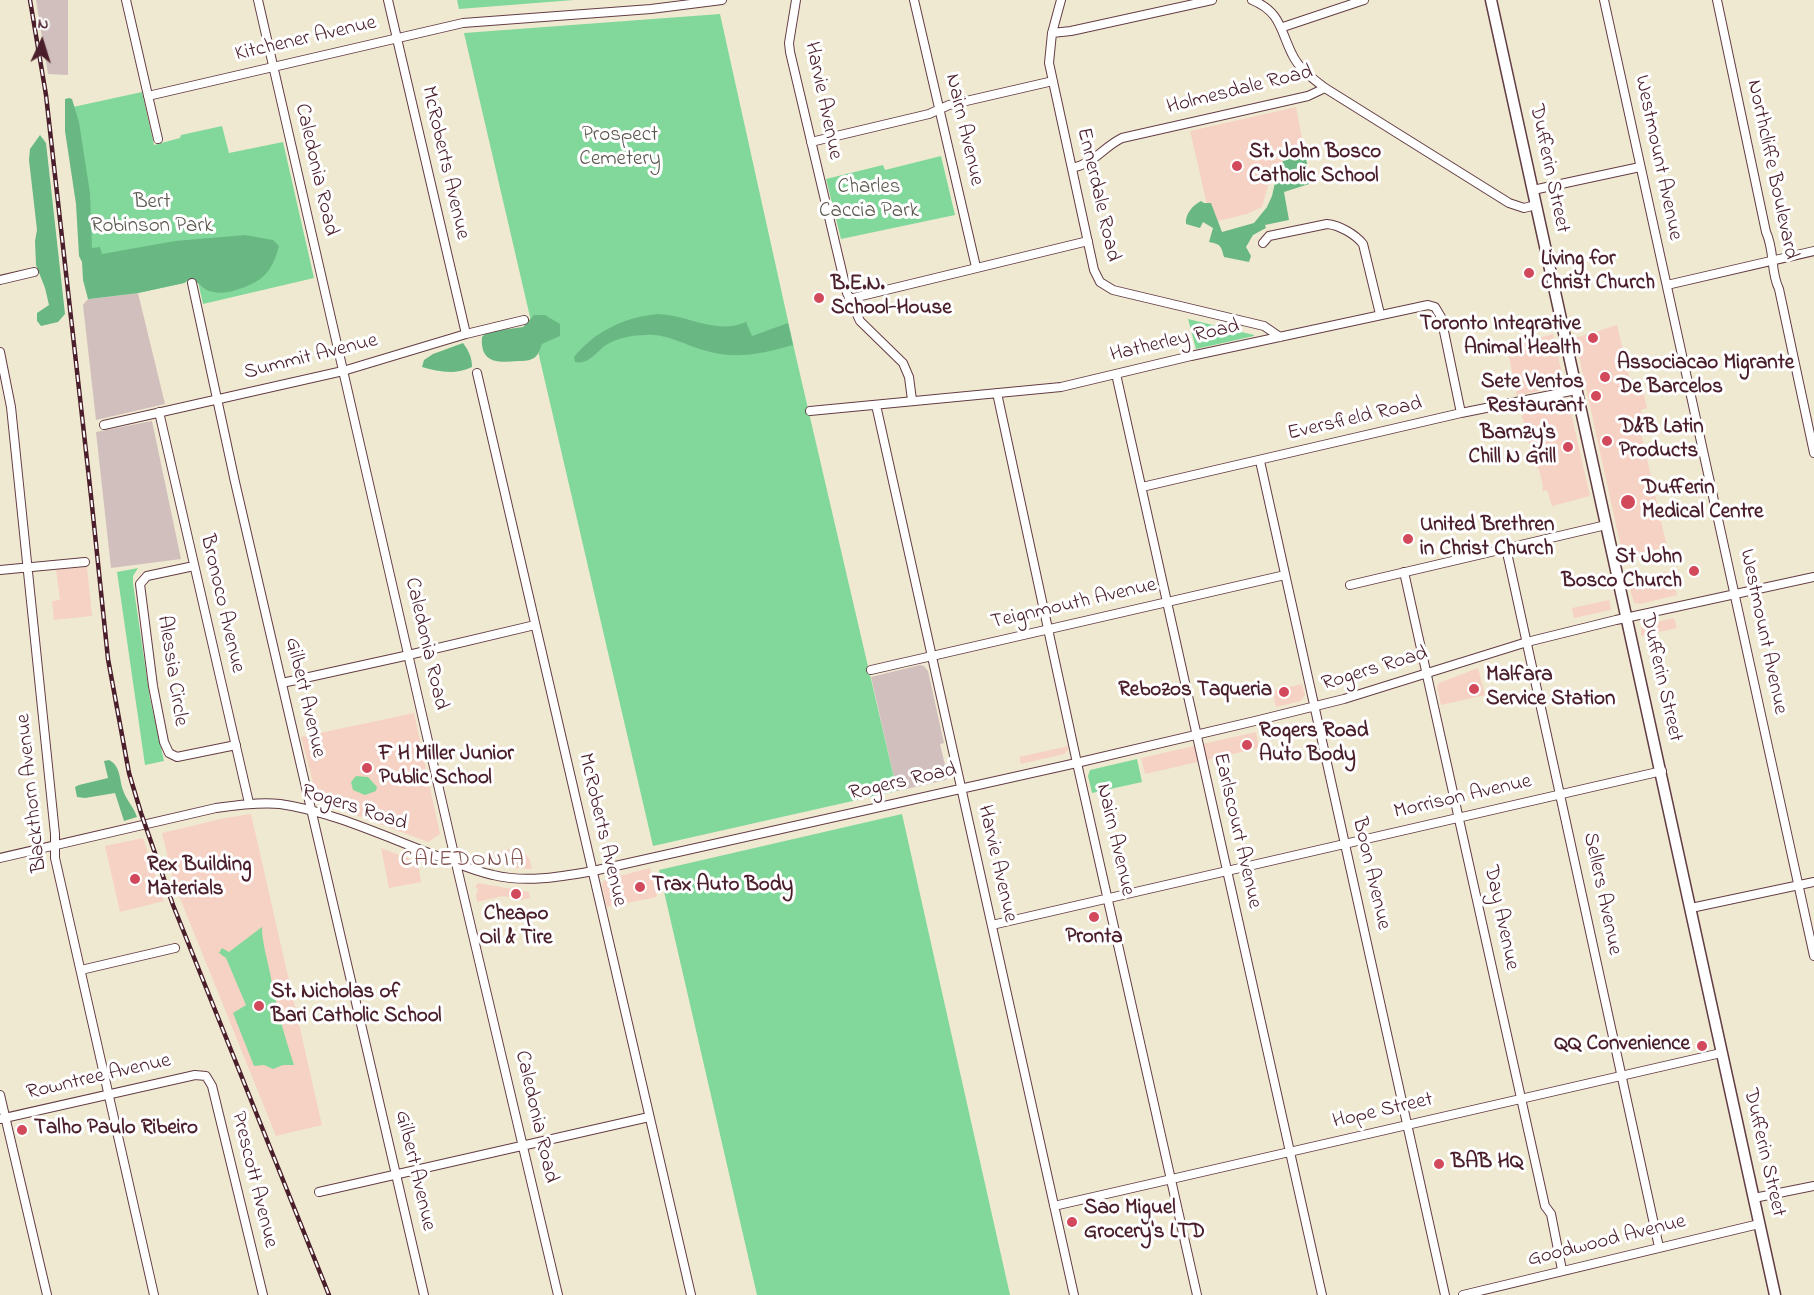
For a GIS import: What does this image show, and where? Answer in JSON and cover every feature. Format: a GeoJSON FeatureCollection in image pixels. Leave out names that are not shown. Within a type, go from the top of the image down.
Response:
{"type":"FeatureCollection","features":[{"type":"Feature","properties":{"kind":"main road","name":"Dufferin Street"},"geometry":{"type":"LineString","coordinates":[[1491,0],[1626,618],[1662,771],[1720,1053],[1775,1295]]}},
{"type":"Feature","properties":{"kind":"street"},"geometry":{"type":"LineString","coordinates":[[126,0],[158,139]]}},
{"type":"Feature","properties":{"kind":"street","name":"Caledonia Road"},"geometry":{"type":"LineString","coordinates":[[258,0],[558,1295]]}},
{"type":"Feature","properties":{"kind":"street","name":"McRoberts Avenue"},"geometry":{"type":"LineString","coordinates":[[388,0],[466,334]]}},
{"type":"Feature","properties":{"kind":"street","name":"Kitchener Avenue"},"geometry":{"type":"LineString","coordinates":[[148,96],[396,37],[477,21],[651,9],[722,0]]}},
{"type":"Feature","properties":{"kind":"street","name":"Harvie Avenue"},"geometry":{"type":"LineString","coordinates":[[796,0],[789,43],[790,52],[849,299],[860,321],[903,363],[909,377],[912,400]]}},
{"type":"Feature","properties":{"kind":"street","name":"Nairn Avenue"},"geometry":{"type":"LineString","coordinates":[[914,0],[976,267]]}},
{"type":"Feature","properties":{"kind":"street","name":"Ennerdale Road"},"geometry":{"type":"LineString","coordinates":[[1061,0],[1048,54],[1094,270],[1100,282],[1113,290],[1264,326],[1280,337]]}},
{"type":"Feature","properties":{"kind":"street"},"geometry":{"type":"LineString","coordinates":[[1052,33],[1071,31],[1212,0]]}},
{"type":"Feature","properties":{"kind":"street"},"geometry":{"type":"LineString","coordinates":[[1252,0],[1268,9],[1283,27],[1292,54],[1299,65],[1308,76],[1325,87]]}},
{"type":"Feature","properties":{"kind":"street"},"geometry":{"type":"LineString","coordinates":[[1283,27],[1364,0]]}},
{"type":"Feature","properties":{"kind":"street","name":"Westmount Avenue"},"geometry":{"type":"LineString","coordinates":[[1604,0],[1814,956]]}},
{"type":"Feature","properties":{"kind":"street","name":"Northcliffe Boulevard"},"geometry":{"type":"LineString","coordinates":[[1716,0],[1766,232],[1770,241],[1775,281],[1779,289],[1814,453]]}},
{"type":"Feature","properties":{"kind":"street"},"geometry":{"type":"LineString","coordinates":[[811,142],[885,125],[940,110],[949,105],[1053,81]]}},
{"type":"Feature","properties":{"kind":"street","name":"Holmesdale Road"},"geometry":{"type":"LineString","coordinates":[[1072,168],[1092,161],[1104,149],[1122,138],[1308,96],[1325,87],[1509,203],[1524,208],[1536,205]]}},
{"type":"Feature","properties":{"kind":"street"},"geometry":{"type":"LineString","coordinates":[[1533,190],[1640,167]]}},
{"type":"Feature","properties":{"kind":"street"},"geometry":{"type":"LineString","coordinates":[[1263,243],[1269,236],[1327,224],[1335,225],[1363,244],[1380,314]]}},
{"type":"Feature","properties":{"kind":"street"},"geometry":{"type":"LineString","coordinates":[[849,299],[1088,241]]}},
{"type":"Feature","properties":{"kind":"street"},"geometry":{"type":"LineString","coordinates":[[1667,285],[1814,251]]}},
{"type":"Feature","properties":{"kind":"street"},"geometry":{"type":"LineString","coordinates":[[0,280],[34,272]]}},
{"type":"Feature","properties":{"kind":"street","name":"Gilbert Avenue"},"geometry":{"type":"LineString","coordinates":[[192,283],[216,399],[424,1295]]}},
{"type":"Feature","properties":{"kind":"street","name":"Hatherley Road"},"geometry":{"type":"LineString","coordinates":[[810,411],[1061,387],[1380,314],[1431,305],[1437,309],[1441,317],[1461,413]]}},
{"type":"Feature","properties":{"kind":"street","name":"Summit Avenue"},"geometry":{"type":"LineString","coordinates":[[104,425],[343,371],[466,334],[524,320]]}},
{"type":"Feature","properties":{"kind":"street","name":"Blackthorn Avenue"},"geometry":{"type":"LineString","coordinates":[[0,352],[11,405],[55,858],[154,1295]]}},
{"type":"Feature","properties":{"kind":"street","name":"McRoberts Avenue"},"geometry":{"type":"LineString","coordinates":[[477,374],[691,1295]]}},
{"type":"Feature","properties":{"kind":"street","name":"Earlscourt Avenue"},"geometry":{"type":"LineString","coordinates":[[1116,374],[1322,1295]]}},
{"type":"Feature","properties":{"kind":"street","name":"Eversfield Road"},"geometry":{"type":"LineString","coordinates":[[1142,486],[1260,461],[1461,413],[1576,390]]}},
{"type":"Feature","properties":{"kind":"street","name":"Nairn Avenue"},"geometry":{"type":"LineString","coordinates":[[997,393],[1077,763],[1197,1295]]}},
{"type":"Feature","properties":{"kind":"street"},"geometry":{"type":"LineString","coordinates":[[2,406],[11,405]]}},
{"type":"Feature","properties":{"kind":"street","name":"Harvie Avenue"},"geometry":{"type":"LineString","coordinates":[[876,405],[1074,1295]]}},
{"type":"Feature","properties":{"kind":"street","name":"Bronoco Avenue"},"geometry":{"type":"LineString","coordinates":[[159,412],[249,803]]}},
{"type":"Feature","properties":{"kind":"street","name":"Boon Avenue"},"geometry":{"type":"LineString","coordinates":[[1260,461],[1445,1295]]}},
{"type":"Feature","properties":{"kind":"street"},"geometry":{"type":"LineString","coordinates":[[1350,585],[1606,525]]}},
{"type":"Feature","properties":{"kind":"street","name":"Sellers Avenue"},"geometry":{"type":"LineString","coordinates":[[1506,548],[1659,1247]]}},
{"type":"Feature","properties":{"kind":"street"},"geometry":{"type":"LineString","coordinates":[[0,570],[85,562]]}},
{"type":"Feature","properties":{"kind":"street","name":"Alessia Circle"},"geometry":{"type":"LineString","coordinates":[[194,566],[147,576],[140,584],[153,686],[164,742],[169,753],[177,757],[236,745]]}},
{"type":"Feature","properties":{"kind":"street","name":"Day Avenue"},"geometry":{"type":"LineString","coordinates":[[1404,572],[1545,1206],[1551,1214],[1562,1270]]}},
{"type":"Feature","properties":{"kind":"street","name":"Teignmouth Avenue"},"geometry":{"type":"LineString","coordinates":[[871,670],[1284,575]]}},
{"type":"Feature","properties":{"kind":"street","name":"Rogers Road"},"geometry":{"type":"LineString","coordinates":[[0,858],[198,812],[249,803],[279,804],[313,812],[494,876],[545,879],[592,871],[1196,735],[1314,706],[1427,674],[1527,642],[1814,577]]}},
{"type":"Feature","properties":{"kind":"street"},"geometry":{"type":"LineString","coordinates":[[282,683],[535,625]]}},
{"type":"Feature","properties":{"kind":"street","name":"Morrison Avenue"},"geometry":{"type":"LineString","coordinates":[[992,925],[1662,771]]}},
{"type":"Feature","properties":{"kind":"street"},"geometry":{"type":"LineString","coordinates":[[1691,908],[1814,882]]}},
{"type":"Feature","properties":{"kind":"street"},"geometry":{"type":"LineString","coordinates":[[81,970],[175,948]]}},
{"type":"Feature","properties":{"kind":"street","name":"Hope Street"},"geometry":{"type":"LineString","coordinates":[[1054,1206],[1720,1053]]}},
{"type":"Feature","properties":{"kind":"street","name":"Rowntree Avenue"},"geometry":{"type":"LineString","coordinates":[[3,1118],[195,1075],[206,1076]]}},
{"type":"Feature","properties":{"kind":"street","name":"Prescott Avenue"},"geometry":{"type":"LineString","coordinates":[[206,1076],[212,1086],[263,1295]]}},
{"type":"Feature","properties":{"kind":"street"},"geometry":{"type":"LineString","coordinates":[[0,1095],[3,1118],[47,1295]]}},
{"type":"Feature","properties":{"kind":"street"},"geometry":{"type":"LineString","coordinates":[[319,1192],[649,1117]]}},
{"type":"Feature","properties":{"kind":"street"},"geometry":{"type":"LineString","coordinates":[[1754,1198],[1814,1186]]}},
{"type":"Feature","properties":{"kind":"street","name":"Goodwood Avenue"},"geometry":{"type":"LineString","coordinates":[[1463,1295],[1759,1224]]}},
{"type":"Feature","properties":{"kind":"shaded area"},"geometry":{"type":"Polygon","coordinates":[[[36,0],[68,0],[68,75],[48,74],[36,0]]]}},
{"type":"Feature","properties":{"kind":"shaded area","name":"St. John Bosco Catholic School"},"geometry":{"type":"Polygon","coordinates":[[[1296,107],[1304,149],[1283,160],[1274,169],[1262,207],[1247,214],[1218,221],[1208,209],[1190,131],[1296,107]]]}},
{"type":"Feature","properties":{"kind":"shaded area"},"geometry":{"type":"Polygon","coordinates":[[[138,293],[165,404],[96,420],[83,305],[88,299],[138,293]]]}},
{"type":"Feature","properties":{"kind":"shaded area"},"geometry":{"type":"Polygon","coordinates":[[[1617,325],[1633,392],[1643,391],[1647,408],[1641,410],[1643,422],[1639,424],[1667,547],[1623,557],[1575,338],[1617,325]]]}},
{"type":"Feature","properties":{"kind":"shaded area"},"geometry":{"type":"Polygon","coordinates":[[[1553,334],[1563,385],[1517,396],[1507,347],[1553,334]]]}},
{"type":"Feature","properties":{"kind":"shaded area"},"geometry":{"type":"Polygon","coordinates":[[[1566,400],[1569,404],[1590,496],[1552,506],[1547,490],[1542,491],[1539,470],[1535,464],[1520,409],[1566,400]]]}},
{"type":"Feature","properties":{"kind":"shaded area"},"geometry":{"type":"Polygon","coordinates":[[[152,421],[181,559],[111,568],[96,432],[152,421]]]}},
{"type":"Feature","properties":{"kind":"shaded area"},"geometry":{"type":"Polygon","coordinates":[[[87,567],[92,616],[54,620],[52,601],[60,600],[56,570],[87,567]]]}},
{"type":"Feature","properties":{"kind":"shaded area"},"geometry":{"type":"Polygon","coordinates":[[[1672,571],[1677,595],[1640,604],[1634,603],[1629,586],[1664,579],[1663,572],[1672,571]]]}},
{"type":"Feature","properties":{"kind":"shaded area"},"geometry":{"type":"Polygon","coordinates":[[[1609,600],[1611,610],[1574,618],[1572,608],[1609,600]]]}},
{"type":"Feature","properties":{"kind":"shaded area"},"geometry":{"type":"Polygon","coordinates":[[[1674,618],[1677,628],[1641,636],[1643,625],[1674,618]]]}},
{"type":"Feature","properties":{"kind":"shaded area"},"geometry":{"type":"Polygon","coordinates":[[[920,665],[928,671],[944,743],[940,744],[948,777],[946,780],[897,791],[871,677],[920,665]]]}},
{"type":"Feature","properties":{"kind":"shaded area"},"geometry":{"type":"Polygon","coordinates":[[[1478,668],[1485,695],[1441,705],[1437,687],[1439,683],[1478,668]]]}},
{"type":"Feature","properties":{"kind":"shaded area"},"geometry":{"type":"Polygon","coordinates":[[[1302,684],[1305,695],[1301,701],[1276,707],[1272,691],[1302,684]]]}},
{"type":"Feature","properties":{"kind":"shaded area","name":"F H Miller Junior Public School"},"geometry":{"type":"Polygon","coordinates":[[[414,713],[440,834],[428,842],[323,803],[317,798],[301,737],[414,713]]]}},
{"type":"Feature","properties":{"kind":"shaded area"},"geometry":{"type":"Polygon","coordinates":[[[1256,732],[1259,748],[1145,774],[1141,758],[1256,732]]]}},
{"type":"Feature","properties":{"kind":"shaded area"},"geometry":{"type":"Polygon","coordinates":[[[1068,746],[1064,754],[1021,764],[1019,757],[1068,746]]]}},
{"type":"Feature","properties":{"kind":"shaded area","name":"St. Nicholas of Bari Catholic School"},"geometry":{"type":"Polygon","coordinates":[[[251,814],[322,1125],[276,1136],[175,886],[162,833],[251,814]]]}},
{"type":"Feature","properties":{"kind":"shaded area","name":"Rex Building Materials"},"geometry":{"type":"Polygon","coordinates":[[[143,838],[164,901],[120,912],[105,846],[143,838]]]}},
{"type":"Feature","properties":{"kind":"shaded area"},"geometry":{"type":"Polygon","coordinates":[[[518,847],[529,858],[532,869],[490,862],[489,854],[518,847]]]}},
{"type":"Feature","properties":{"kind":"shaded area"},"geometry":{"type":"Polygon","coordinates":[[[381,848],[418,862],[421,882],[389,888],[381,848]]]}},
{"type":"Feature","properties":{"kind":"shaded area"},"geometry":{"type":"Polygon","coordinates":[[[650,868],[657,897],[607,907],[602,885],[604,880],[650,868]]]}},
{"type":"Feature","properties":{"kind":"shaded area"},"geometry":{"type":"Polygon","coordinates":[[[478,883],[529,892],[530,898],[513,901],[512,898],[503,896],[477,902],[476,893],[478,892],[475,887],[478,883]]]}},
{"type":"Feature","properties":{"kind":"green space"},"geometry":{"type":"Polygon","coordinates":[[[457,0],[574,0],[459,9],[457,0]]]}},
{"type":"Feature","properties":{"kind":"green space","name":"Prospect Cemetery"},"geometry":{"type":"Polygon","coordinates":[[[720,14],[796,357],[897,791],[653,846],[464,33],[720,14]]]}},
{"type":"Feature","properties":{"kind":"green space","name":"Bert Robinson Park"},"geometry":{"type":"Polygon","coordinates":[[[142,92],[154,145],[180,138],[181,135],[222,126],[229,153],[283,142],[314,278],[203,304],[198,282],[189,280],[138,293],[88,299],[73,107],[142,92]]]}},
{"type":"Feature","properties":{"kind":"green space"},"geometry":{"type":"Polygon","coordinates":[[[65,99],[72,99],[79,122],[90,193],[92,248],[100,247],[102,254],[175,241],[245,235],[273,240],[279,246],[273,263],[265,275],[253,284],[226,292],[209,291],[197,282],[189,280],[138,293],[88,299],[79,256],[76,204],[65,131],[65,99]]]}},
{"type":"Feature","properties":{"kind":"green space"},"geometry":{"type":"Polygon","coordinates":[[[40,135],[46,143],[65,314],[58,322],[41,326],[37,321],[37,313],[49,305],[36,265],[37,230],[29,160],[30,149],[40,135]]]}},
{"type":"Feature","properties":{"kind":"green space"},"geometry":{"type":"Polygon","coordinates":[[[1303,152],[1306,156],[1309,184],[1284,192],[1289,220],[1265,225],[1266,228],[1253,235],[1246,247],[1251,256],[1249,262],[1224,257],[1220,246],[1209,242],[1213,228],[1203,222],[1200,228],[1186,224],[1190,211],[1201,201],[1211,203],[1222,232],[1254,223],[1267,207],[1278,169],[1283,161],[1303,152]]]}},
{"type":"Feature","properties":{"kind":"green space","name":"Charles Caccia Park"},"geometry":{"type":"Polygon","coordinates":[[[941,156],[955,215],[841,239],[826,179],[883,165],[885,170],[941,156]]]}},
{"type":"Feature","properties":{"kind":"green space"},"geometry":{"type":"Polygon","coordinates":[[[658,314],[724,326],[746,322],[752,336],[788,323],[793,345],[759,353],[726,355],[660,336],[641,335],[615,340],[588,360],[575,362],[574,357],[582,348],[601,333],[634,318],[658,314]]]}},
{"type":"Feature","properties":{"kind":"green space"},"geometry":{"type":"Polygon","coordinates":[[[534,315],[545,315],[560,324],[560,336],[542,344],[536,357],[529,360],[503,362],[487,357],[482,346],[482,337],[487,332],[523,327],[534,315]]]}},
{"type":"Feature","properties":{"kind":"green space"},"geometry":{"type":"Polygon","coordinates":[[[1188,319],[1254,335],[1254,336],[1196,349],[1188,319]]]}},
{"type":"Feature","properties":{"kind":"green space"},"geometry":{"type":"Polygon","coordinates":[[[463,343],[470,355],[472,367],[447,372],[422,367],[424,360],[433,354],[463,343]]]}},
{"type":"Feature","properties":{"kind":"green space"},"geometry":{"type":"Polygon","coordinates":[[[138,568],[133,576],[133,583],[150,699],[164,761],[145,765],[117,572],[138,568]]]}},
{"type":"Feature","properties":{"kind":"green space"},"geometry":{"type":"Polygon","coordinates":[[[1137,759],[1142,782],[1092,793],[1088,776],[1090,770],[1137,759]]]}},
{"type":"Feature","properties":{"kind":"green space"},"geometry":{"type":"Polygon","coordinates":[[[109,760],[118,769],[124,794],[137,817],[124,821],[115,793],[85,798],[77,797],[75,787],[108,778],[104,761],[109,760]]]}},
{"type":"Feature","properties":{"kind":"green space"},"geometry":{"type":"Polygon","coordinates":[[[356,776],[368,777],[377,787],[376,791],[365,795],[353,790],[351,782],[356,776]]]}},
{"type":"Feature","properties":{"kind":"green space"},"geometry":{"type":"Polygon","coordinates":[[[902,814],[1010,1295],[757,1295],[659,870],[902,814]]]}},
{"type":"Feature","properties":{"kind":"green space"},"geometry":{"type":"Polygon","coordinates":[[[262,927],[275,997],[294,1065],[283,1065],[273,1069],[264,1065],[254,1066],[233,1013],[246,1005],[226,958],[219,953],[222,948],[229,952],[262,927]]]}},
{"type":"Feature","properties":{"kind":"railway"},"geometry":{"type":"LineString","coordinates":[[30,0],[46,95],[108,659],[129,773],[173,905],[329,1295]]}},
{"type":"Feature","properties":{"kind":"place","name":"St. John Bosco Catholic School"},"geometry":{"type":"Point","coordinates":[1237,166]}},
{"type":"Feature","properties":{"kind":"place","name":"Living for Christ Church"},"geometry":{"type":"Point","coordinates":[1529,273]}},
{"type":"Feature","properties":{"kind":"place","name":"B.E.N. School-House"},"geometry":{"type":"Point","coordinates":[819,298]}},
{"type":"Feature","properties":{"kind":"place","name":"Toronto Integrative Animal Health"},"geometry":{"type":"Point","coordinates":[1593,338]}},
{"type":"Feature","properties":{"kind":"place","name":"Associacao Migrante De Barcelos"},"geometry":{"type":"Point","coordinates":[1605,377]}},
{"type":"Feature","properties":{"kind":"place","name":"Sete Ventos Restaurant"},"geometry":{"type":"Point","coordinates":[1596,396]}},
{"type":"Feature","properties":{"kind":"place","name":"D&B Latin Products"},"geometry":{"type":"Point","coordinates":[1607,441]}},
{"type":"Feature","properties":{"kind":"place","name":"Barnzy's Chill N Grill"},"geometry":{"type":"Point","coordinates":[1568,447]}},
{"type":"Feature","properties":{"kind":"place","name":"Dufferin Medical Centre"},"geometry":{"type":"Point","coordinates":[1628,502]}},
{"type":"Feature","properties":{"kind":"place","name":"United Brethren in Christ Church"},"geometry":{"type":"Point","coordinates":[1408,539]}},
{"type":"Feature","properties":{"kind":"place","name":"St John Bosco Church"},"geometry":{"type":"Point","coordinates":[1694,571]}},
{"type":"Feature","properties":{"kind":"place","name":"Malfara Service Station"},"geometry":{"type":"Point","coordinates":[1474,689]}},
{"type":"Feature","properties":{"kind":"place","name":"Rebozos Taqueria"},"geometry":{"type":"Point","coordinates":[1284,692]}},
{"type":"Feature","properties":{"kind":"place","name":"Rogers Road Auto Body"},"geometry":{"type":"Point","coordinates":[1247,745]}},
{"type":"Feature","properties":{"kind":"place","name":"F H Miller Junior Public School"},"geometry":{"type":"Point","coordinates":[367,768]}},
{"type":"Feature","properties":{"kind":"place","name":"Rex Building Materials"},"geometry":{"type":"Point","coordinates":[135,879]}},
{"type":"Feature","properties":{"kind":"place","name":"Trax Auto Body"},"geometry":{"type":"Point","coordinates":[640,887]}},
{"type":"Feature","properties":{"kind":"place","name":"Cheapo Oil & Tire"},"geometry":{"type":"Point","coordinates":[516,894]}},
{"type":"Feature","properties":{"kind":"place","name":"Pronta"},"geometry":{"type":"Point","coordinates":[1094,917]}},
{"type":"Feature","properties":{"kind":"place","name":"St. Nicholas of Bari Catholic School"},"geometry":{"type":"Point","coordinates":[259,1006]}},
{"type":"Feature","properties":{"kind":"place","name":"QQ Convenience"},"geometry":{"type":"Point","coordinates":[1702,1046]}},
{"type":"Feature","properties":{"kind":"place","name":"Talho Paulo Ribeiro"},"geometry":{"type":"Point","coordinates":[22,1130]}},
{"type":"Feature","properties":{"kind":"place","name":"BAB HQ"},"geometry":{"type":"Point","coordinates":[1439,1164]}},
{"type":"Feature","properties":{"kind":"place","name":"Sao Miguel Grocery's LTD"},"geometry":{"type":"Point","coordinates":[1072,1222]}},
{"type":"Feature","properties":{"kind":"district","name":"CALEDONIA"},"geometry":{"type":"Point","coordinates":[463,861]}}]}
